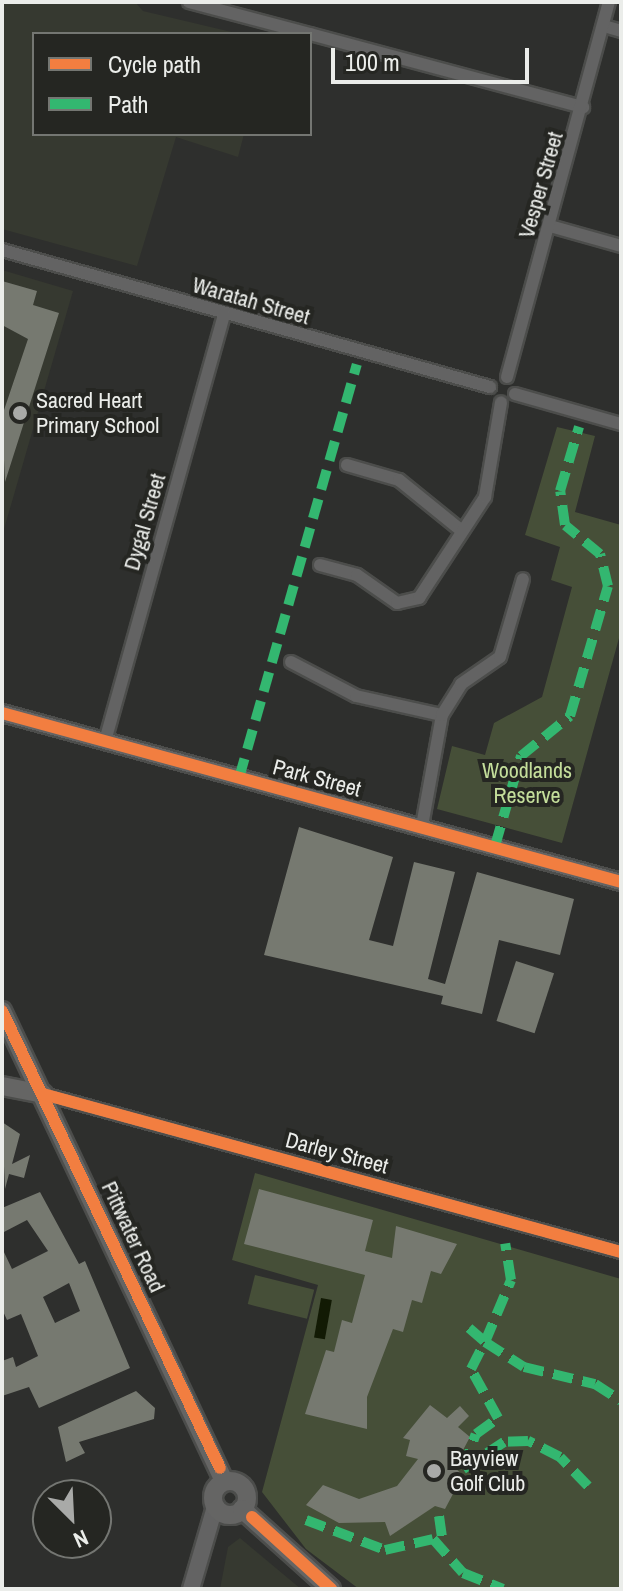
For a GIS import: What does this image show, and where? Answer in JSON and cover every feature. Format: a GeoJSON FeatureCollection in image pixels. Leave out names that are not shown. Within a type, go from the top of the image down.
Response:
{"type":"FeatureCollection","features":[{"type":"Feature","properties":{"kind":"main road","name":"Pittwater Road"},"geometry":{"type":"LineString","coordinates":[[2,1011],[224,1481]]}},
{"type":"Feature","properties":{"kind":"main road","name":"Darley Street"},"geometry":{"type":"LineString","coordinates":[[2,1086],[43,1094]]}},
{"type":"Feature","properties":{"kind":"main road"},"geometry":{"type":"LineString","coordinates":[[224,1481],[244,1489],[242,1509],[228,1515],[215,1507],[213,1492],[224,1481]]}},
{"type":"Feature","properties":{"kind":"main road"},"geometry":{"type":"LineString","coordinates":[[242,1509],[331,1589]]}},
{"type":"Feature","properties":{"kind":"street"},"geometry":{"type":"LineString","coordinates":[[189,2],[302,32]]}},
{"type":"Feature","properties":{"kind":"street","name":"Vesper Street"},"geometry":{"type":"LineString","coordinates":[[507,377],[583,107],[609,2]]}},
{"type":"Feature","properties":{"kind":"street"},"geometry":{"type":"LineString","coordinates":[[604,26],[621,31]]}},
{"type":"Feature","properties":{"kind":"street"},"geometry":{"type":"LineString","coordinates":[[312,35],[583,107]]}},
{"type":"Feature","properties":{"kind":"street"},"geometry":{"type":"LineString","coordinates":[[550,226],[621,246]]}},
{"type":"Feature","properties":{"kind":"street","name":"Waratah Street"},"geometry":{"type":"LineString","coordinates":[[2,250],[490,387]]}},
{"type":"Feature","properties":{"kind":"street","name":"Dygal Street"},"geometry":{"type":"LineString","coordinates":[[105,741],[224,314]]}},
{"type":"Feature","properties":{"kind":"street"},"geometry":{"type":"LineString","coordinates":[[320,565],[357,575],[385,597],[410,604],[485,497],[501,402],[490,387],[507,377],[515,394]]}},
{"type":"Feature","properties":{"kind":"street"},"geometry":{"type":"LineString","coordinates":[[501,402],[515,394],[621,424]]}},
{"type":"Feature","properties":{"kind":"street"},"geometry":{"type":"LineString","coordinates":[[347,465],[399,480],[462,531]]}},
{"type":"Feature","properties":{"kind":"street"},"geometry":{"type":"LineString","coordinates":[[422,826],[442,715],[461,684],[500,657],[523,579]]}},
{"type":"Feature","properties":{"kind":"street"},"geometry":{"type":"LineString","coordinates":[[291,662],[356,696],[442,715]]}},
{"type":"Feature","properties":{"kind":"street","name":"Park Street"},"geometry":{"type":"LineString","coordinates":[[2,713],[621,882]]}},
{"type":"Feature","properties":{"kind":"street","name":"Darley Street"},"geometry":{"type":"LineString","coordinates":[[43,1094],[621,1252]]}},
{"type":"Feature","properties":{"kind":"street"},"geometry":{"type":"LineString","coordinates":[[191,1589],[215,1507]]}},
{"type":"Feature","properties":{"kind":"shaded area"},"geometry":{"type":"Polygon","coordinates":[[[2,2],[135,2],[143,11],[232,32],[32,32],[32,136],[243,136],[238,157],[176,137],[137,266],[2,229],[2,2]]]}},
{"type":"Feature","properties":{"kind":"shaded area","name":"Sacred Heart Primary School"},"geometry":{"type":"Polygon","coordinates":[[[2,270],[73,291],[2,536],[2,270]]]}},
{"type":"Feature","properties":{"kind":"shaded area"},"geometry":{"type":"Polygon","coordinates":[[[321,1298],[332,1300],[325,1339],[314,1337],[321,1298]]]}},
{"type":"Feature","properties":{"kind":"shaded area"},"geometry":{"type":"Polygon","coordinates":[[[240,1538],[301,1589],[220,1589],[228,1547],[240,1538]]]}},
{"type":"Feature","properties":{"kind":"green space","name":"Woodlands Reserve"},"geometry":{"type":"Polygon","coordinates":[[[557,427],[595,436],[575,512],[621,525],[621,631],[562,843],[437,809],[452,746],[485,755],[494,723],[542,697],[572,587],[551,580],[560,547],[525,535],[557,427]]]}},
{"type":"Feature","properties":{"kind":"green space","name":"Bayview Golf Club"},"geometry":{"type":"Polygon","coordinates":[[[255,1173],[621,1279],[621,1589],[359,1589],[306,1549],[262,1492],[318,1285],[232,1260],[255,1173]]]}},
{"type":"Feature","properties":{"kind":"green space"},"geometry":{"type":"Polygon","coordinates":[[[255,1275],[314,1290],[307,1319],[248,1304],[255,1275]]]}},
{"type":"Feature","properties":{"kind":"building"},"geometry":{"type":"Polygon","coordinates":[[[2,281],[37,291],[33,305],[59,313],[5,482],[2,416],[28,339],[2,325],[2,281]]]}},
{"type":"Feature","properties":{"kind":"building"},"geometry":{"type":"Polygon","coordinates":[[[299,827],[393,857],[369,940],[393,946],[414,862],[455,872],[428,979],[445,984],[477,872],[574,899],[560,955],[499,940],[482,1014],[441,1004],[443,996],[264,955],[299,827]]]}},
{"type":"Feature","properties":{"kind":"building"},"geometry":{"type":"Polygon","coordinates":[[[516,961],[554,973],[535,1033],[497,1021],[516,961]]]}},
{"type":"Feature","properties":{"kind":"building"},"geometry":{"type":"Polygon","coordinates":[[[2,1122],[20,1134],[12,1164],[30,1155],[24,1178],[9,1174],[5,1189],[2,1122]]]}},
{"type":"Feature","properties":{"kind":"building"},"geometry":{"type":"Polygon","coordinates":[[[259,1189],[373,1220],[365,1251],[392,1258],[396,1226],[457,1244],[441,1274],[431,1271],[422,1303],[412,1300],[403,1332],[393,1329],[367,1397],[367,1429],[305,1414],[326,1350],[334,1352],[342,1320],[352,1323],[365,1275],[244,1244],[259,1189]]]}},
{"type":"Feature","properties":{"kind":"building"},"geometry":{"type":"Polygon","coordinates":[[[40,1192],[79,1264],[85,1261],[130,1368],[39,1408],[29,1387],[2,1396],[2,1361],[13,1357],[16,1367],[38,1356],[21,1314],[7,1320],[2,1309],[2,1248],[12,1269],[48,1251],[27,1220],[2,1233],[2,1208],[40,1192]],[[69,1283],[43,1297],[55,1323],[80,1311],[69,1283]]]}},
{"type":"Feature","properties":{"kind":"building"},"geometry":{"type":"Polygon","coordinates":[[[136,1391],[155,1408],[154,1419],[79,1442],[85,1453],[66,1462],[58,1427],[136,1391]]]}},
{"type":"Feature","properties":{"kind":"building","name":"Bayview Golf Club"},"geometry":{"type":"Polygon","coordinates":[[[430,1405],[447,1418],[460,1406],[469,1416],[458,1427],[470,1437],[454,1467],[463,1475],[445,1509],[435,1506],[390,1536],[385,1522],[339,1523],[306,1505],[323,1485],[359,1499],[397,1486],[418,1459],[406,1456],[410,1440],[403,1438],[430,1405]]]}},
{"type":"Feature","properties":{"kind":"marked path"},"geometry":{"type":"LineString","coordinates":[[239,778],[357,364]]}},
{"type":"Feature","properties":{"kind":"marked path"},"geometry":{"type":"LineString","coordinates":[[495,846],[521,756],[570,716],[608,586],[600,554],[565,525],[560,491],[579,427]]}},
{"type":"Feature","properties":{"kind":"marked path"},"geometry":{"type":"LineString","coordinates":[[469,1328],[485,1342],[511,1280],[505,1243]]}},
{"type":"Feature","properties":{"kind":"marked path"},"geometry":{"type":"LineString","coordinates":[[588,1486],[560,1457],[528,1441],[504,1442],[463,1469],[476,1434],[498,1418],[471,1369],[485,1342],[524,1367],[595,1384],[621,1401]]}},
{"type":"Feature","properties":{"kind":"marked path"},"geometry":{"type":"LineString","coordinates":[[439,1516],[443,1545]]}},
{"type":"Feature","properties":{"kind":"marked path"},"geometry":{"type":"LineString","coordinates":[[306,1520],[385,1550],[433,1539],[463,1573],[503,1589]]}},
{"type":"Feature","properties":{"kind":"cycle path"},"geometry":{"type":"LineString","coordinates":[[2,713],[621,882]]}},
{"type":"Feature","properties":{"kind":"cycle path"},"geometry":{"type":"LineString","coordinates":[[2,1011],[220,1468]]}},
{"type":"Feature","properties":{"kind":"cycle path"},"geometry":{"type":"LineString","coordinates":[[43,1094],[621,1252]]}},
{"type":"Feature","properties":{"kind":"cycle path"},"geometry":{"type":"LineString","coordinates":[[252,1517],[331,1589]]}},
{"type":"Feature","properties":{"kind":"place","name":"Sacred Heart Primary School"},"geometry":{"type":"Point","coordinates":[20,413]}},
{"type":"Feature","properties":{"kind":"place","name":"Bayview Golf Club"},"geometry":{"type":"Point","coordinates":[434,1471]}}]}
